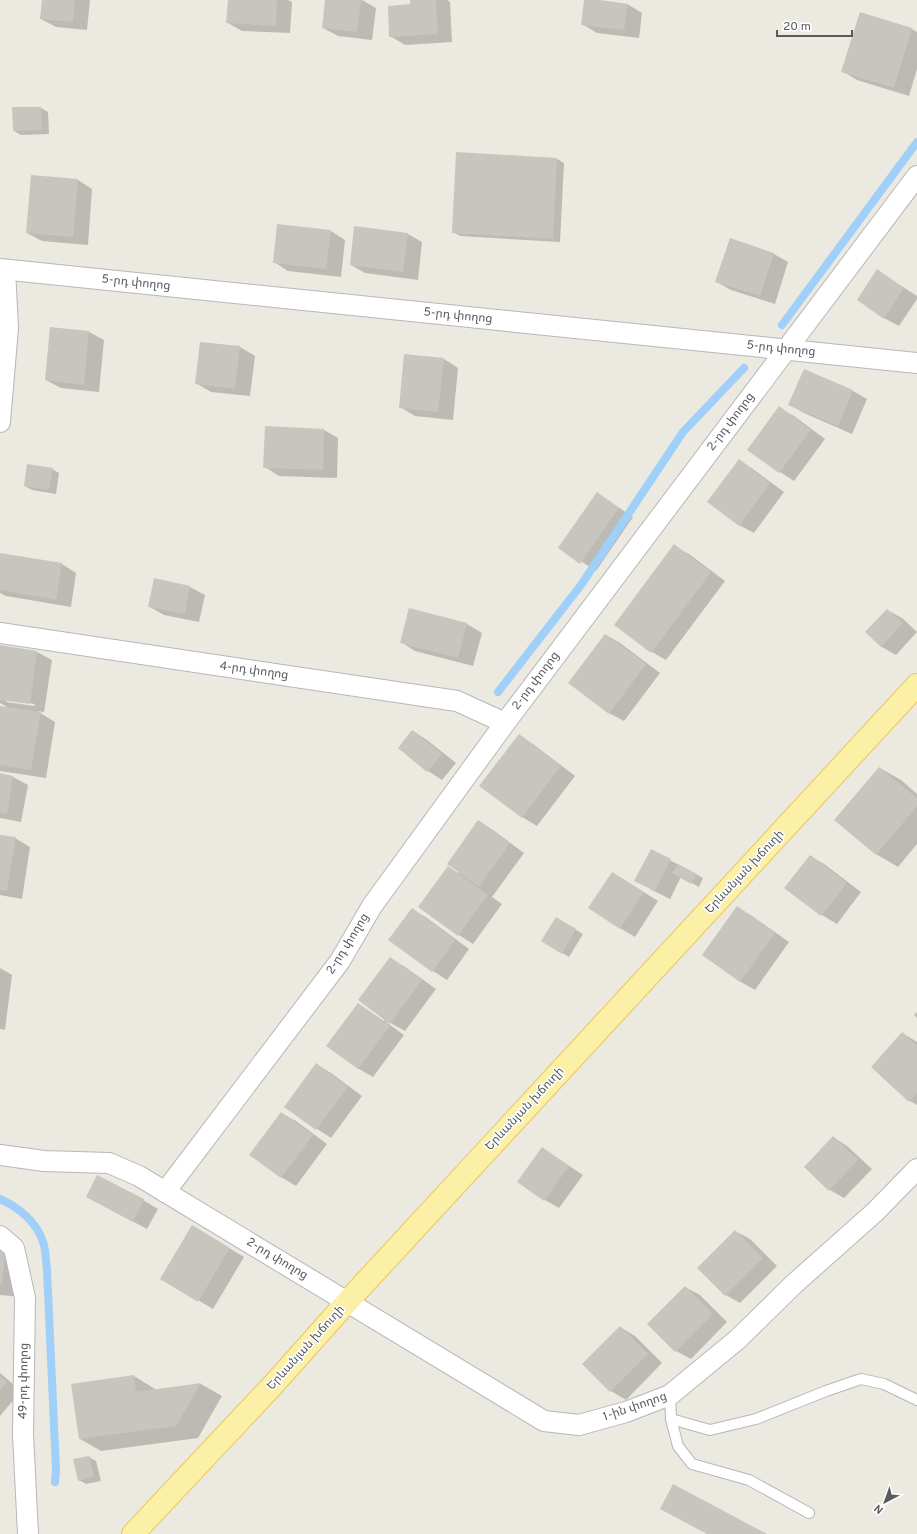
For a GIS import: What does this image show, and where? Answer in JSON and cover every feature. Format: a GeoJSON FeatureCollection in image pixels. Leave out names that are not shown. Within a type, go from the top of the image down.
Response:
{"type":"FeatureCollection","features":[{"type":"Feature","properties":{"kind":"main road","name":"Երևանյան խճուղի"},"geometry":{"type":"LineString","coordinates":[[133,1534],[273,1385],[347,1302],[917,685]]}},
{"type":"Feature","properties":{"kind":"street","name":"2-րդ փողոց"},"geometry":{"type":"LineString","coordinates":[[165,1192],[340,961],[372,906],[505,723],[917,176]]}},
{"type":"Feature","properties":{"kind":"street","name":"5-րդ փողոց"},"geometry":{"type":"LineString","coordinates":[[2,269],[917,363]]}},
{"type":"Feature","properties":{"kind":"street"},"geometry":{"type":"LineString","coordinates":[[0,422],[8,328],[2,269]]}},
{"type":"Feature","properties":{"kind":"street","name":"4-րդ փողոց"},"geometry":{"type":"LineString","coordinates":[[0,633],[457,701],[505,723]]}},
{"type":"Feature","properties":{"kind":"street","name":"2-րդ փողոց"},"geometry":{"type":"LineString","coordinates":[[0,1155],[44,1161],[109,1164],[139,1176],[347,1302]]}},
{"type":"Feature","properties":{"kind":"street","name":"1-ին փողոց"},"geometry":{"type":"LineString","coordinates":[[347,1302],[544,1421],[579,1425],[626,1412],[670,1396],[738,1339],[794,1284],[874,1212],[917,1169]]}},
{"type":"Feature","properties":{"kind":"street","name":"49-րդ փողոց"},"geometry":{"type":"LineString","coordinates":[[0,1236],[14,1248],[25,1298],[23,1434],[28,1534]]}},
{"type":"Feature","properties":{"kind":"lane"},"geometry":{"type":"LineString","coordinates":[[671,1419],[710,1430],[756,1419],[826,1391],[861,1379],[884,1384],[917,1400]]}},
{"type":"Feature","properties":{"kind":"lane"},"geometry":{"type":"LineString","coordinates":[[670,1396],[671,1419],[678,1446],[692,1464],[749,1480],[808,1513]]}},
{"type":"Feature","properties":{"kind":"building"},"geometry":{"type":"Polygon","coordinates":[[[42,0],[75,0],[73,22],[40,19],[42,0]]]}},
{"type":"Feature","properties":{"kind":"building"},"geometry":{"type":"Polygon","coordinates":[[[228,0],[277,0],[276,26],[226,23],[228,0]]]}},
{"type":"Feature","properties":{"kind":"building"},"geometry":{"type":"Polygon","coordinates":[[[325,0],[361,0],[357,32],[322,28],[325,0]]]}},
{"type":"Feature","properties":{"kind":"building"},"geometry":{"type":"Polygon","coordinates":[[[410,0],[436,0],[438,34],[389,37],[388,6],[410,4],[410,0]]]}},
{"type":"Feature","properties":{"kind":"building"},"geometry":{"type":"Polygon","coordinates":[[[584,0],[600,0],[628,4],[624,30],[581,25],[584,0]]]}},
{"type":"Feature","properties":{"kind":"building"},"geometry":{"type":"Polygon","coordinates":[[[860,12],[912,28],[894,88],[841,72],[860,12]]]}},
{"type":"Feature","properties":{"kind":"building"},"geometry":{"type":"Polygon","coordinates":[[[12,107],[41,107],[42,130],[13,131],[12,107]]]}},
{"type":"Feature","properties":{"kind":"building"},"geometry":{"type":"Polygon","coordinates":[[[456,152],[557,158],[553,239],[452,233],[456,152]]]}},
{"type":"Feature","properties":{"kind":"building"},"geometry":{"type":"Polygon","coordinates":[[[31,175],[78,179],[73,237],[26,233],[31,175]]]}},
{"type":"Feature","properties":{"kind":"building"},"geometry":{"type":"Polygon","coordinates":[[[277,224],[331,230],[326,269],[273,263],[277,224]]]}},
{"type":"Feature","properties":{"kind":"building"},"geometry":{"type":"Polygon","coordinates":[[[354,226],[408,233],[403,272],[350,265],[354,226]]]}},
{"type":"Feature","properties":{"kind":"building"},"geometry":{"type":"Polygon","coordinates":[[[730,238],[774,253],[760,296],[715,282],[730,238]]]}},
{"type":"Feature","properties":{"kind":"building"},"geometry":{"type":"Polygon","coordinates":[[[877,269],[904,288],[884,319],[857,300],[877,269]]]}},
{"type":"Feature","properties":{"kind":"building"},"geometry":{"type":"Polygon","coordinates":[[[50,327],[89,331],[84,385],[45,380],[50,327]]]}},
{"type":"Feature","properties":{"kind":"building"},"geometry":{"type":"Polygon","coordinates":[[[200,342],[240,346],[235,389],[195,384],[200,342]]]}},
{"type":"Feature","properties":{"kind":"building"},"geometry":{"type":"Polygon","coordinates":[[[404,354],[444,358],[438,412],[399,408],[404,354]]]}},
{"type":"Feature","properties":{"kind":"building"},"geometry":{"type":"Polygon","coordinates":[[[804,369],[853,390],[838,426],[788,405],[804,369]]]}},
{"type":"Feature","properties":{"kind":"building"},"geometry":{"type":"Polygon","coordinates":[[[779,406],[811,430],[779,473],[747,450],[779,406]]]}},
{"type":"Feature","properties":{"kind":"building"},"geometry":{"type":"Polygon","coordinates":[[[265,426],[324,429],[323,470],[263,468],[265,426]]]}},
{"type":"Feature","properties":{"kind":"building"},"geometry":{"type":"Polygon","coordinates":[[[739,459],[770,483],[739,526],[707,502],[739,459]]]}},
{"type":"Feature","properties":{"kind":"building"},"geometry":{"type":"Polygon","coordinates":[[[27,464],[53,468],[49,490],[24,486],[27,464]]]}},
{"type":"Feature","properties":{"kind":"building"},"geometry":{"type":"Polygon","coordinates":[[[597,492],[619,508],[580,564],[558,548],[597,492]]]}},
{"type":"Feature","properties":{"kind":"building"},"geometry":{"type":"Polygon","coordinates":[[[674,544],[711,572],[651,653],[614,625],[674,544]]]}},
{"type":"Feature","properties":{"kind":"building"},"geometry":{"type":"Polygon","coordinates":[[[0,553],[62,563],[56,600],[0,590],[0,553]]]}},
{"type":"Feature","properties":{"kind":"building"},"geometry":{"type":"Polygon","coordinates":[[[154,578],[190,586],[185,614],[148,607],[154,578]]]}},
{"type":"Feature","properties":{"kind":"building"},"geometry":{"type":"Polygon","coordinates":[[[409,608],[467,623],[458,658],[400,643],[409,608]]]}},
{"type":"Feature","properties":{"kind":"building"},"geometry":{"type":"Polygon","coordinates":[[[887,609],[903,623],[881,647],[865,632],[887,609]]]}},
{"type":"Feature","properties":{"kind":"building"},"geometry":{"type":"Polygon","coordinates":[[[605,634],[646,664],[609,714],[568,683],[605,634]]]}},
{"type":"Feature","properties":{"kind":"building"},"geometry":{"type":"Polygon","coordinates":[[[0,645],[37,651],[30,704],[0,700],[0,645]]]}},
{"type":"Feature","properties":{"kind":"building"},"geometry":{"type":"Polygon","coordinates":[[[0,706],[41,712],[31,770],[0,765],[0,706]]]}},
{"type":"Feature","properties":{"kind":"building"},"geometry":{"type":"Polygon","coordinates":[[[412,730],[442,754],[427,772],[398,748],[412,730]]]}},
{"type":"Feature","properties":{"kind":"building"},"geometry":{"type":"Polygon","coordinates":[[[519,734],[561,766],[522,818],[479,786],[519,734]]]}},
{"type":"Feature","properties":{"kind":"building"},"geometry":{"type":"Polygon","coordinates":[[[879,767],[917,798],[917,806],[876,855],[834,820],[879,767]]]}},
{"type":"Feature","properties":{"kind":"building"},"geometry":{"type":"Polygon","coordinates":[[[0,773],[13,776],[7,814],[0,813],[0,773]]]}},
{"type":"Feature","properties":{"kind":"building"},"geometry":{"type":"Polygon","coordinates":[[[478,820],[510,843],[479,887],[447,864],[478,820]]]}},
{"type":"Feature","properties":{"kind":"building"},"geometry":{"type":"Polygon","coordinates":[[[0,835],[16,837],[7,891],[0,890],[0,835]]]}},
{"type":"Feature","properties":{"kind":"building"},"geometry":{"type":"Polygon","coordinates":[[[651,849],[671,859],[655,891],[634,881],[651,849]]]}},
{"type":"Feature","properties":{"kind":"building"},"geometry":{"type":"Polygon","coordinates":[[[810,855],[847,883],[821,916],[784,888],[810,855]]]}},
{"type":"Feature","properties":{"kind":"building"},"geometry":{"type":"Polygon","coordinates":[[[678,864],[697,874],[691,884],[672,873],[678,864]]]}},
{"type":"Feature","properties":{"kind":"building"},"geometry":{"type":"Polygon","coordinates":[[[448,866],[488,895],[458,936],[418,907],[448,866]]]}},
{"type":"Feature","properties":{"kind":"building"},"geometry":{"type":"Polygon","coordinates":[[[612,872],[644,892],[620,929],[588,908],[612,872]]]}},
{"type":"Feature","properties":{"kind":"building"},"geometry":{"type":"Polygon","coordinates":[[[737,906],[775,933],[740,982],[702,955],[737,906]]]}},
{"type":"Feature","properties":{"kind":"building"},"geometry":{"type":"Polygon","coordinates":[[[412,908],[455,940],[432,972],[388,940],[412,908]]]}},
{"type":"Feature","properties":{"kind":"building"},"geometry":{"type":"Polygon","coordinates":[[[556,917],[576,929],[562,954],[541,941],[556,917]]]}},
{"type":"Feature","properties":{"kind":"building"},"geometry":{"type":"Polygon","coordinates":[[[390,957],[422,980],[390,1024],[358,1000],[390,957]]]}},
{"type":"Feature","properties":{"kind":"building"},"geometry":{"type":"Polygon","coordinates":[[[358,1003],[390,1026],[358,1069],[326,1046],[358,1003]]]}},
{"type":"Feature","properties":{"kind":"building"},"geometry":{"type":"Polygon","coordinates":[[[902,1032],[917,1046],[917,1093],[909,1102],[871,1067],[902,1032]]]}},
{"type":"Feature","properties":{"kind":"building"},"geometry":{"type":"Polygon","coordinates":[[[316,1063],[348,1087],[316,1130],[284,1107],[316,1063]]]}},
{"type":"Feature","properties":{"kind":"building"},"geometry":{"type":"Polygon","coordinates":[[[281,1112],[313,1135],[281,1178],[249,1155],[281,1112]]]}},
{"type":"Feature","properties":{"kind":"building"},"geometry":{"type":"Polygon","coordinates":[[[833,1136],[858,1160],[829,1191],[804,1167],[833,1136]]]}},
{"type":"Feature","properties":{"kind":"building"},"geometry":{"type":"Polygon","coordinates":[[[542,1147],[569,1166],[544,1201],[517,1182],[542,1147]]]}},
{"type":"Feature","properties":{"kind":"building"},"geometry":{"type":"Polygon","coordinates":[[[97,1175],[144,1199],[133,1222],[86,1197],[97,1175]]]}},
{"type":"Feature","properties":{"kind":"building"},"geometry":{"type":"Polygon","coordinates":[[[192,1225],[230,1248],[198,1302],[160,1279],[192,1225]]]}},
{"type":"Feature","properties":{"kind":"building"},"geometry":{"type":"Polygon","coordinates":[[[735,1230],[763,1258],[725,1296],[697,1268],[735,1230]]]}},
{"type":"Feature","properties":{"kind":"building"},"geometry":{"type":"Polygon","coordinates":[[[0,1245],[6,1245],[2,1285],[0,1285],[0,1245]]]}},
{"type":"Feature","properties":{"kind":"building"},"geometry":{"type":"Polygon","coordinates":[[[685,1286],[713,1314],[675,1352],[647,1324],[685,1286]]]}},
{"type":"Feature","properties":{"kind":"building"},"geometry":{"type":"Polygon","coordinates":[[[620,1326],[648,1354],[610,1392],[582,1364],[620,1326]]]}},
{"type":"Feature","properties":{"kind":"building"},"geometry":{"type":"Polygon","coordinates":[[[134,1375],[136,1392],[201,1383],[176,1426],[79,1439],[71,1384],[134,1375]]]}},
{"type":"Feature","properties":{"kind":"building"},"geometry":{"type":"Polygon","coordinates":[[[0,1376],[7,1382],[0,1391],[0,1376]]]}},
{"type":"Feature","properties":{"kind":"building"},"geometry":{"type":"Polygon","coordinates":[[[89,1456],[94,1477],[78,1481],[73,1459],[89,1456]]]}},
{"type":"Feature","properties":{"kind":"building"},"geometry":{"type":"Polygon","coordinates":[[[673,1484],[767,1534],[707,1534],[660,1509],[673,1484]]]}},
{"type":"Feature","properties":{"kind":"waterway"},"geometry":{"type":"LineString","coordinates":[[782,325],[917,142]]}},
{"type":"Feature","properties":{"kind":"waterway"},"geometry":{"type":"LineString","coordinates":[[498,692],[581,585],[683,432],[744,368]]}},
{"type":"Feature","properties":{"kind":"waterway"},"geometry":{"type":"LineString","coordinates":[[0,1199],[20,1211],[32,1222],[40,1235],[45,1249],[56,1470],[55,1482]]}}]}
